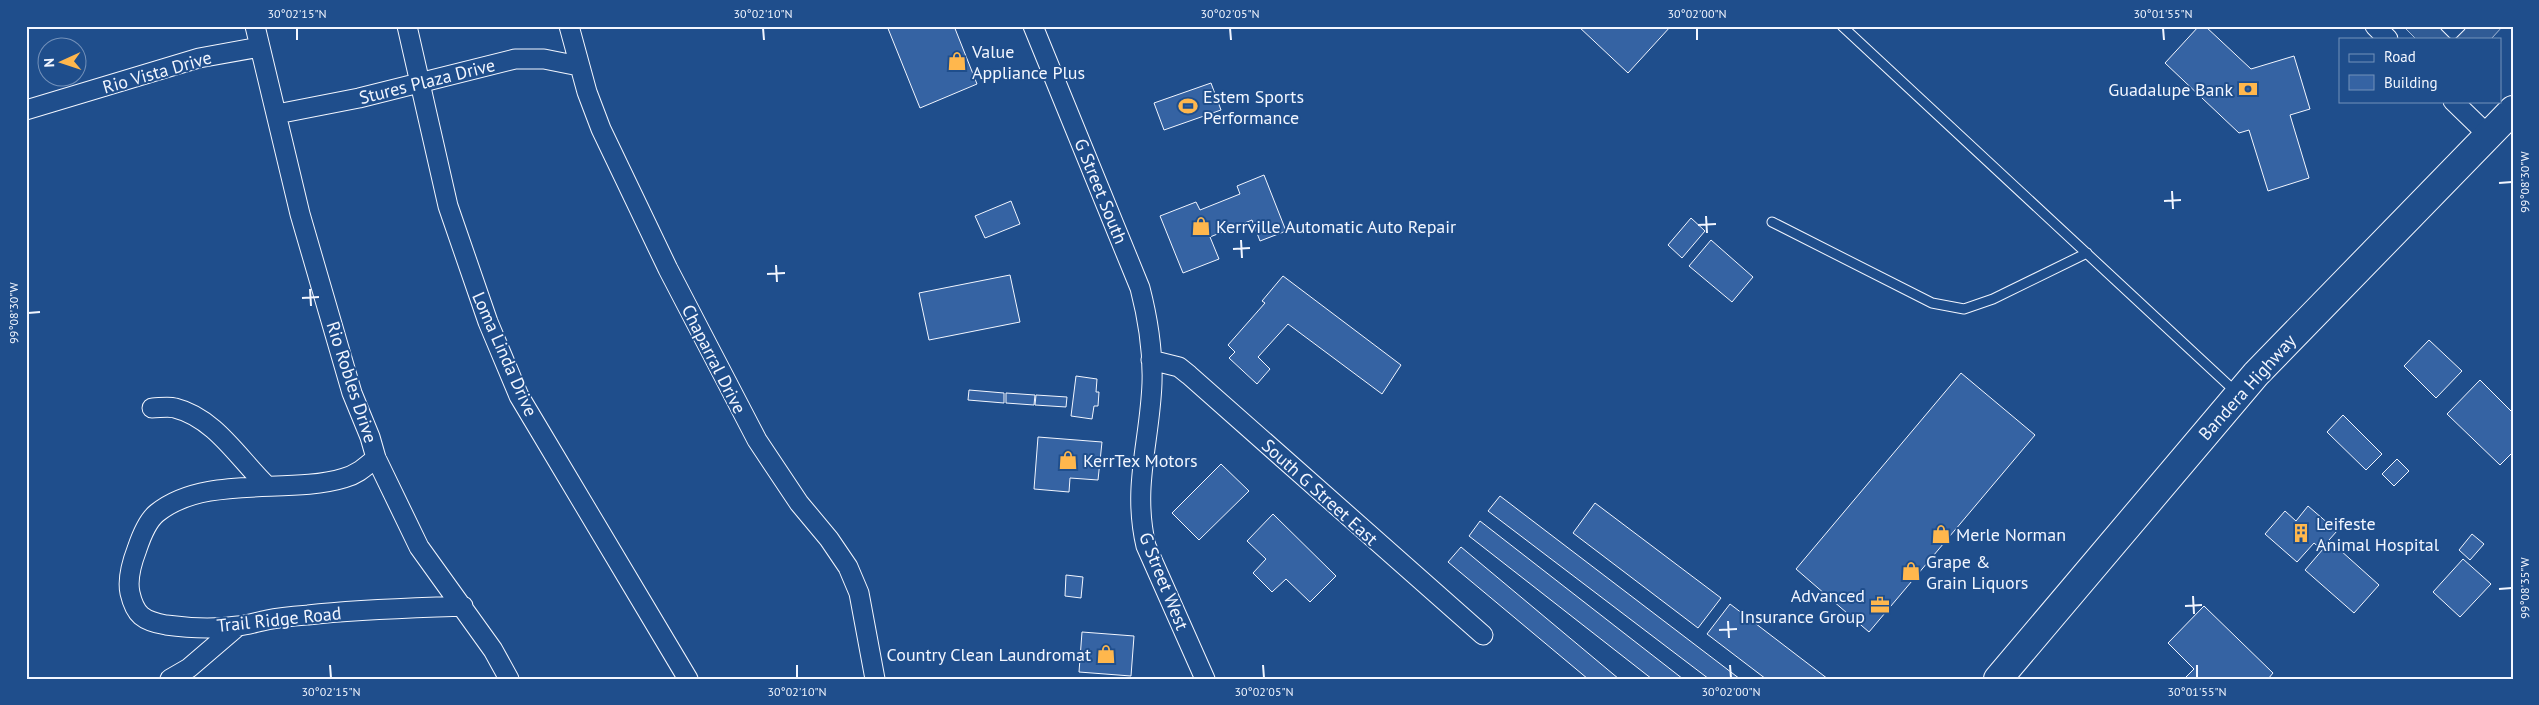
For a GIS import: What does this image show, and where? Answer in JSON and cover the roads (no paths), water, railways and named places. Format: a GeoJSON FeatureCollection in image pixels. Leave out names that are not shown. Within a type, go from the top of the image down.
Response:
{"type":"FeatureCollection","features":[{"type":"Feature","properties":{"kind":"main road","name":"Bandera Highway"},"geometry":{"type":"LineString","coordinates":[[1998,679],[2239,394],[2357,268],[2513,110]]}},
{"type":"Feature","properties":{"kind":"street","name":"Rio Robles Drive"},"geometry":{"type":"LineString","coordinates":[[255,26],[314,262],[352,393],[370,437],[376,458],[419,547],[494,650],[509,679]]}},
{"type":"Feature","properties":{"kind":"street","name":"Loma Linda Drive"},"geometry":{"type":"LineString","coordinates":[[407,26],[439,173],[461,247],[488,322],[520,396],[688,679]]}},
{"type":"Feature","properties":{"kind":"street","name":"Chaparral Drive"},"geometry":{"type":"LineString","coordinates":[[569,26],[579,66],[601,129],[732,395],[757,440],[799,503],[829,539],[848,567],[859,593],[875,679]]}},
{"type":"Feature","properties":{"kind":"street","name":"G Street South"},"geometry":{"type":"LineString","coordinates":[[1033,26],[1140,288],[1147,316],[1151,360]]}},
{"type":"Feature","properties":{"kind":"street"},"geometry":{"type":"LineString","coordinates":[[2375,26],[2387,38]]}},
{"type":"Feature","properties":{"kind":"street","name":"Rio Vista Drive"},"geometry":{"type":"LineString","coordinates":[[26,110],[199,58],[260,47]]}},
{"type":"Feature","properties":{"kind":"street","name":"Stures Plaza Drive"},"geometry":{"type":"LineString","coordinates":[[276,114],[419,83],[515,59],[544,59],[579,66]]}},
{"type":"Feature","properties":{"kind":"street"},"geometry":{"type":"LineString","coordinates":[[2454,102],[2488,135]]}},
{"type":"Feature","properties":{"kind":"street","name":"South G Street East"},"geometry":{"type":"LineString","coordinates":[[1151,360],[1179,368],[1189,375],[1483,635]]}},
{"type":"Feature","properties":{"kind":"street","name":"G Street West"},"geometry":{"type":"LineString","coordinates":[[1151,360],[1150,400],[1139,489],[1142,530],[1146,546],[1205,679]]}},
{"type":"Feature","properties":{"kind":"street"},"geometry":{"type":"LineString","coordinates":[[152,408],[174,408],[197,416],[214,428],[267,486]]}},
{"type":"Feature","properties":{"kind":"street","name":"Trail Ridge Road"},"geometry":{"type":"LineString","coordinates":[[376,458],[356,474],[324,483],[267,486],[200,494],[174,502],[156,514],[142,534],[132,562],[129,587],[133,606],[138,614],[147,620],[166,625],[238,626],[269,619],[310,614],[463,606]]}},
{"type":"Feature","properties":{"kind":"street"},"geometry":{"type":"LineString","coordinates":[[170,679],[189,668],[238,626]]}},
{"type":"Feature","properties":{"kind":"lane"},"geometry":{"type":"LineString","coordinates":[[1842,26],[2239,394]]}},
{"type":"Feature","properties":{"kind":"lane"},"geometry":{"type":"LineString","coordinates":[[2444,26],[2453,34],[2461,26]]}},
{"type":"Feature","properties":{"kind":"lane"},"geometry":{"type":"LineString","coordinates":[[1772,222],[1932,303],[1964,308],[1993,298],[2087,253]]}},
{"type":"Feature","properties":{"kind":"place","name":"Value Appliance Plus"},"geometry":{"type":"Point","coordinates":[957,61]}},
{"type":"Feature","properties":{"kind":"place","name":"Guadalupe Bank"},"geometry":{"type":"Point","coordinates":[2248,89]}},
{"type":"Feature","properties":{"kind":"place","name":"Estem Sports Performance"},"geometry":{"type":"Point","coordinates":[1188,106]}},
{"type":"Feature","properties":{"kind":"place","name":"Kerrville Automatic Auto Repair"},"geometry":{"type":"Point","coordinates":[1201,226]}},
{"type":"Feature","properties":{"kind":"place","name":"KerrTex Motors"},"geometry":{"type":"Point","coordinates":[1068,460]}},
{"type":"Feature","properties":{"kind":"place","name":"Leifeste Animal Hospital"},"geometry":{"type":"Point","coordinates":[2301,533]}},
{"type":"Feature","properties":{"kind":"place","name":"Merle Norman"},"geometry":{"type":"Point","coordinates":[1941,534]}},
{"type":"Feature","properties":{"kind":"place","name":"Grape & Grain Liquors"},"geometry":{"type":"Point","coordinates":[1911,571]}},
{"type":"Feature","properties":{"kind":"place","name":"Advanced Insurance Group"},"geometry":{"type":"Point","coordinates":[1880,605]}},
{"type":"Feature","properties":{"kind":"place","name":"Country Clean Laundromat"},"geometry":{"type":"Point","coordinates":[1106,654]}}]}
